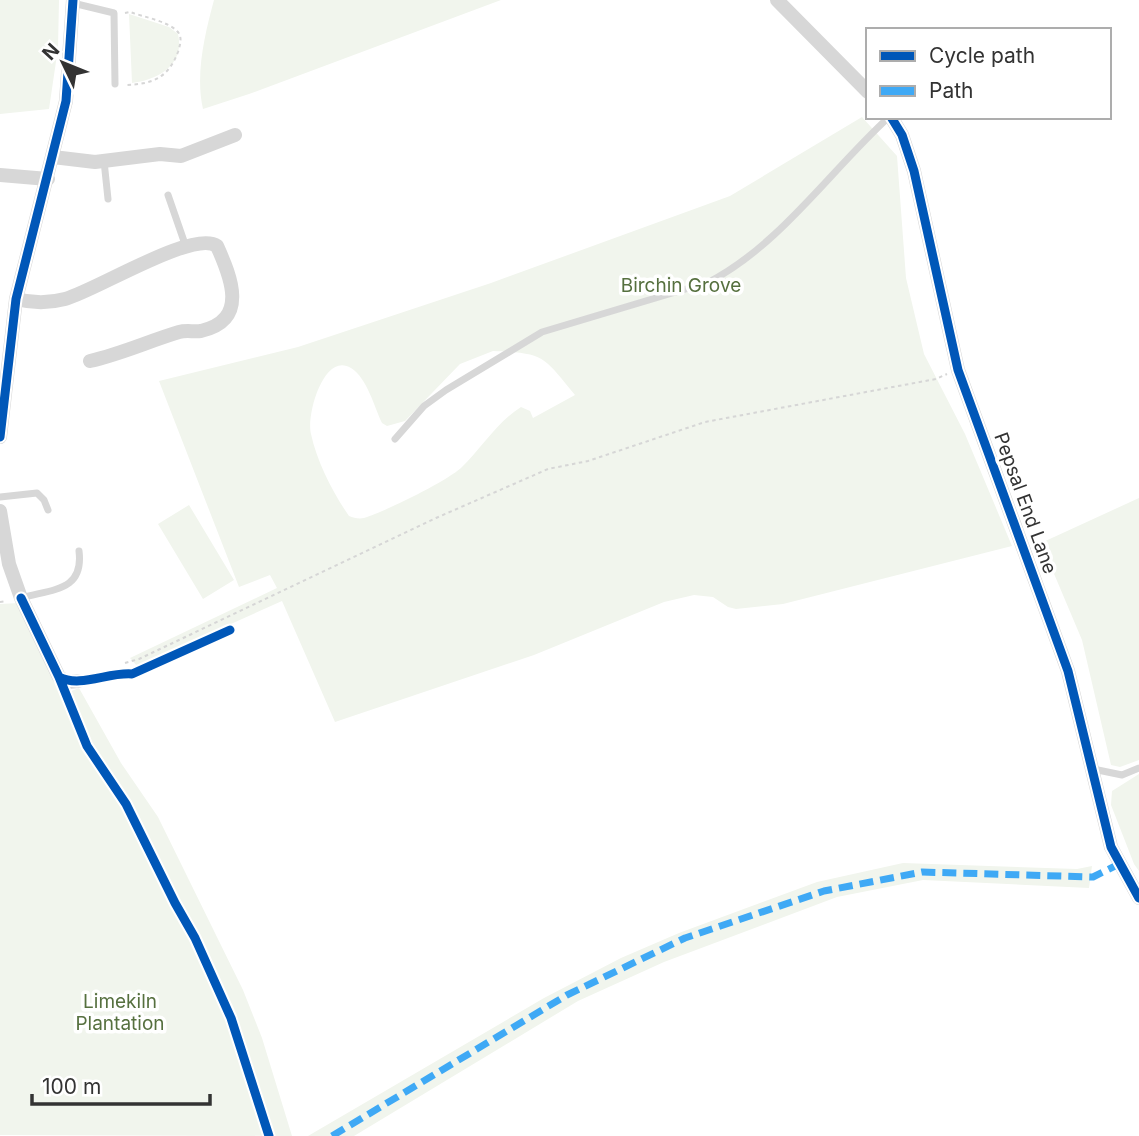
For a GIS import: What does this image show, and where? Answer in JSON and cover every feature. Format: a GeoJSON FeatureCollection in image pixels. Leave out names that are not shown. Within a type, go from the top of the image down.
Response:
{"type":"FeatureCollection","features":[{"type":"Feature","properties":{"kind":"street"},"geometry":{"type":"LineString","coordinates":[[777,0],[866,90]]}},
{"type":"Feature","properties":{"kind":"street"},"geometry":{"type":"LineString","coordinates":[[0,437],[6,320],[16,299],[66,101],[73,1]]}},
{"type":"Feature","properties":{"kind":"street","name":"Pepsal End Lane"},"geometry":{"type":"LineString","coordinates":[[891,119],[902,135],[914,171],[957,370],[1068,671],[1111,847],[1138,895]]}},
{"type":"Feature","properties":{"kind":"street"},"geometry":{"type":"LineString","coordinates":[[53,158],[76,162],[160,154],[181,156],[235,135]]}},
{"type":"Feature","properties":{"kind":"street"},"geometry":{"type":"LineString","coordinates":[[0,175],[48,179]]}},
{"type":"Feature","properties":{"kind":"street"},"geometry":{"type":"LineString","coordinates":[[16,299],[27,302],[65,299],[186,247],[207,242],[217,246],[233,291],[231,311],[220,321],[199,331],[179,332],[113,356],[90,361]]}},
{"type":"Feature","properties":{"kind":"street"},"geometry":{"type":"LineString","coordinates":[[0,511],[9,564],[21,598],[59,677],[68,682],[78,681]]}},
{"type":"Feature","properties":{"kind":"lane"},"geometry":{"type":"LineString","coordinates":[[73,1],[114,13],[115,84]]}},
{"type":"Feature","properties":{"kind":"lane"},"geometry":{"type":"LineString","coordinates":[[395,439],[424,406],[542,332],[709,282],[735,269],[758,251],[865,139],[888,119]]}},
{"type":"Feature","properties":{"kind":"lane"},"geometry":{"type":"LineString","coordinates":[[104,161],[108,200]]}},
{"type":"Feature","properties":{"kind":"lane"},"geometry":{"type":"LineString","coordinates":[[168,195],[186,247]]}},
{"type":"Feature","properties":{"kind":"lane"},"geometry":{"type":"LineString","coordinates":[[0,496],[37,493],[48,510]]}},
{"type":"Feature","properties":{"kind":"lane"},"geometry":{"type":"LineString","coordinates":[[21,598],[69,583],[78,576],[79,551]]}},
{"type":"Feature","properties":{"kind":"lane"},"geometry":{"type":"LineString","coordinates":[[78,681],[118,673],[132,674],[230,630]]}},
{"type":"Feature","properties":{"kind":"lane"},"geometry":{"type":"LineString","coordinates":[[1092,769],[1122,775],[1139,768]]}},
{"type":"Feature","properties":{"kind":"path"},"geometry":{"type":"LineString","coordinates":[[114,13],[130,12],[171,27],[180,35],[181,42],[173,65],[161,77],[135,85],[115,84]]}},
{"type":"Feature","properties":{"kind":"path"},"geometry":{"type":"LineString","coordinates":[[126,662],[139,659],[548,468],[588,461],[705,422],[936,379],[957,370]]}},
{"type":"Feature","properties":{"kind":"green space"},"geometry":{"type":"Polygon","coordinates":[[[0,0],[59,0],[58,48],[49,109],[0,114],[0,0]]]}},
{"type":"Feature","properties":{"kind":"green space"},"geometry":{"type":"Polygon","coordinates":[[[214,0],[501,0],[203,109],[201,68],[204,40],[214,0]]]}},
{"type":"Feature","properties":{"kind":"green space"},"geometry":{"type":"Polygon","coordinates":[[[129,14],[169,27],[178,34],[179,45],[173,62],[167,69],[151,78],[132,83],[129,14]]]}},
{"type":"Feature","properties":{"kind":"green space","name":"Birchin Grove"},"geometry":{"type":"Polygon","coordinates":[[[862,117],[897,156],[906,278],[924,354],[965,434],[1012,546],[783,604],[736,609],[713,597],[694,595],[664,602],[534,655],[335,722],[282,601],[137,666],[130,658],[277,588],[270,575],[239,587],[159,381],[298,347],[491,283],[730,196],[862,117]],[[493,351],[460,364],[405,421],[387,426],[382,423],[366,385],[351,368],[341,365],[325,376],[314,400],[311,434],[326,477],[349,516],[362,518],[374,514],[442,481],[461,468],[504,420],[521,407],[530,411],[533,418],[575,395],[542,359],[523,353],[493,351]]]}},
{"type":"Feature","properties":{"kind":"green space"},"geometry":{"type":"Polygon","coordinates":[[[1139,498],[1139,760],[1120,767],[1111,765],[1082,640],[1041,543],[1139,498]]]}},
{"type":"Feature","properties":{"kind":"green space"},"geometry":{"type":"Polygon","coordinates":[[[189,505],[234,580],[203,599],[158,524],[189,505]]]}},
{"type":"Feature","properties":{"kind":"green space","name":"Limekiln Plantation"},"geometry":{"type":"Polygon","coordinates":[[[19,603],[61,695],[79,688],[121,763],[158,817],[243,990],[262,1038],[292,1136],[0,1135],[0,604],[19,603]]]}},
{"type":"Feature","properties":{"kind":"green space"},"geometry":{"type":"Polygon","coordinates":[[[1139,774],[1139,871],[1111,805],[1112,791],[1139,774]]]}},
{"type":"Feature","properties":{"kind":"green space"},"geometry":{"type":"Polygon","coordinates":[[[903,863],[1077,869],[1092,866],[1089,888],[923,880],[837,897],[664,962],[578,1001],[354,1136],[308,1136],[544,998],[621,958],[679,933],[817,882],[903,863]]]}},
{"type":"Feature","properties":{"kind":"marked path"},"geometry":{"type":"LineString","coordinates":[[332,1136],[567,995],[685,938],[824,891],[922,872],[1093,877],[1119,864]]}},
{"type":"Feature","properties":{"kind":"cycle path"},"geometry":{"type":"LineString","coordinates":[[0,437],[16,299],[66,101],[73,0]]}},
{"type":"Feature","properties":{"kind":"cycle path"},"geometry":{"type":"LineString","coordinates":[[892,119],[902,135],[914,171],[958,370],[1068,671],[1111,847],[1139,898]]}},
{"type":"Feature","properties":{"kind":"cycle path"},"geometry":{"type":"LineString","coordinates":[[21,598],[59,677],[67,680],[132,674],[230,630]]}},
{"type":"Feature","properties":{"kind":"cycle path"},"geometry":{"type":"LineString","coordinates":[[59,677],[87,746],[126,804],[195,938],[231,1018],[269,1136]]}}]}
